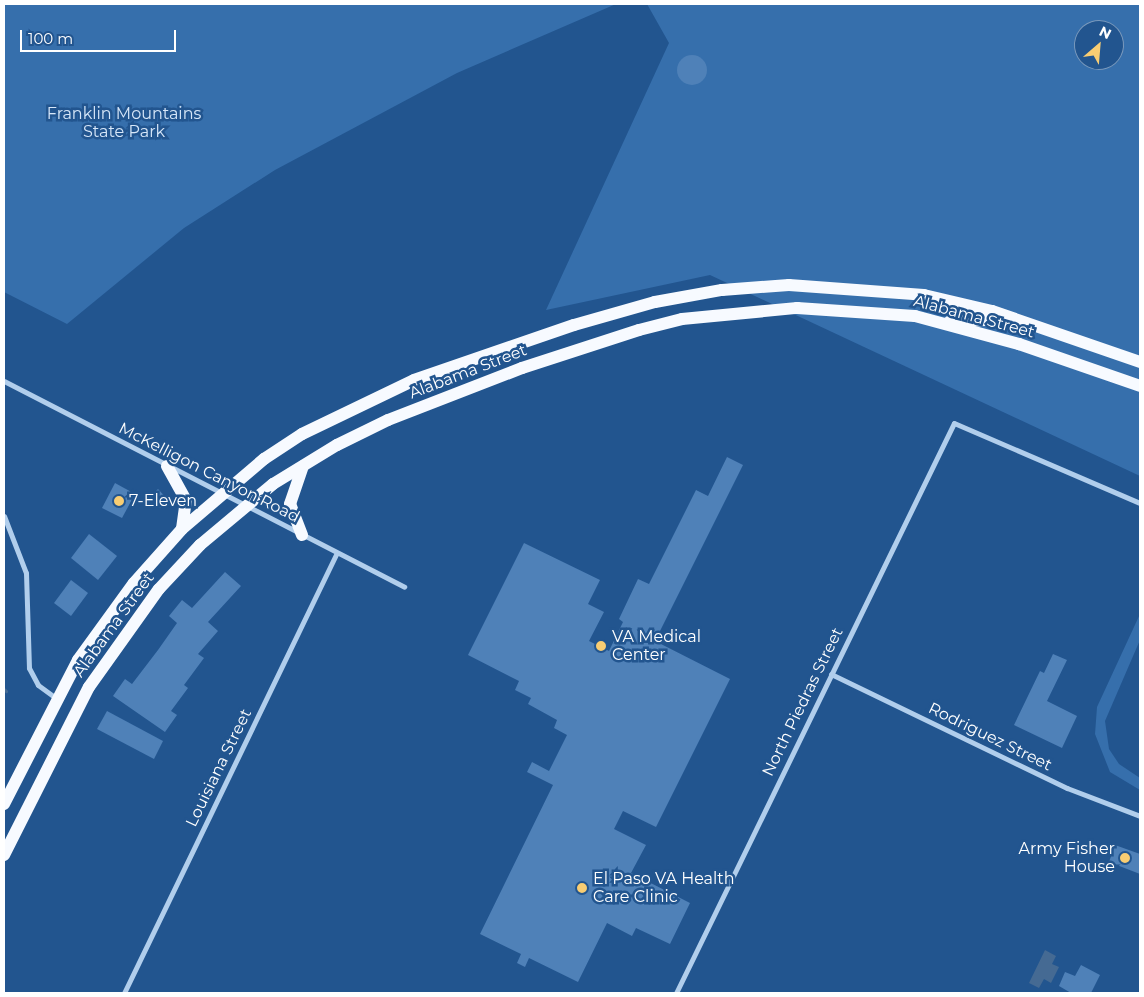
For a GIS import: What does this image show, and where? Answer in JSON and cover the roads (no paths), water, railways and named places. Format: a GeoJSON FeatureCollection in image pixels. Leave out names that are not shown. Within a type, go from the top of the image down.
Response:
{"type":"FeatureCollection","features":[{"type":"Feature","properties":{"kind":"main road","name":"Alabama Street"},"geometry":{"type":"LineString","coordinates":[[4,804],[56,698],[108,616],[182,529],[221,494],[302,434],[372,397],[574,325],[655,302],[722,290],[837,285],[924,295],[992,311],[1140,362]]}},
{"type":"Feature","properties":{"kind":"main road","name":"Alabama Street"},"geometry":{"type":"LineString","coordinates":[[4,855],[62,738],[113,650],[182,563],[247,507],[305,463],[388,420],[581,347],[682,319],[797,308],[874,311],[947,324],[1140,386]]}},
{"type":"Feature","properties":{"kind":"main road"},"geometry":{"type":"LineString","coordinates":[[947,324],[958,318],[985,320],[992,311]]}},
{"type":"Feature","properties":{"kind":"main road"},"geometry":{"type":"LineString","coordinates":[[302,535],[290,504],[295,482],[305,463]]}},
{"type":"Feature","properties":{"kind":"main road"},"geometry":{"type":"LineString","coordinates":[[167,466],[186,500],[182,529]]}},
{"type":"Feature","properties":{"kind":"street","name":"McKelligon Canyon Road"},"geometry":{"type":"LineString","coordinates":[[4,381],[404,587]]}},
{"type":"Feature","properties":{"kind":"street","name":"North Piedras Street"},"geometry":{"type":"LineString","coordinates":[[676,993],[954,423],[1140,503]]}},
{"type":"Feature","properties":{"kind":"street"},"geometry":{"type":"LineString","coordinates":[[4,516],[26,573],[30,668],[38,685],[56,698]]}},
{"type":"Feature","properties":{"kind":"street","name":"Louisiana Street"},"geometry":{"type":"LineString","coordinates":[[124,993],[337,553]]}},
{"type":"Feature","properties":{"kind":"street","name":"Rodriguez Street"},"geometry":{"type":"LineString","coordinates":[[831,674],[1067,788],[1140,816]]}},
{"type":"Feature","properties":{"kind":"place","name":"7-Eleven"},"geometry":{"type":"Point","coordinates":[119,501]}},
{"type":"Feature","properties":{"kind":"place","name":"VA Medical Center"},"geometry":{"type":"Point","coordinates":[601,646]}},
{"type":"Feature","properties":{"kind":"place","name":"Army Fisher House"},"geometry":{"type":"Point","coordinates":[1125,858]}},
{"type":"Feature","properties":{"kind":"place","name":"El Paso VA Health Care Clinic"},"geometry":{"type":"Point","coordinates":[582,888]}},
{"type":"Feature","properties":{"kind":"park label","name":"Franklin Mountains State Park"},"geometry":{"type":"Point","coordinates":[124,123]}}]}
